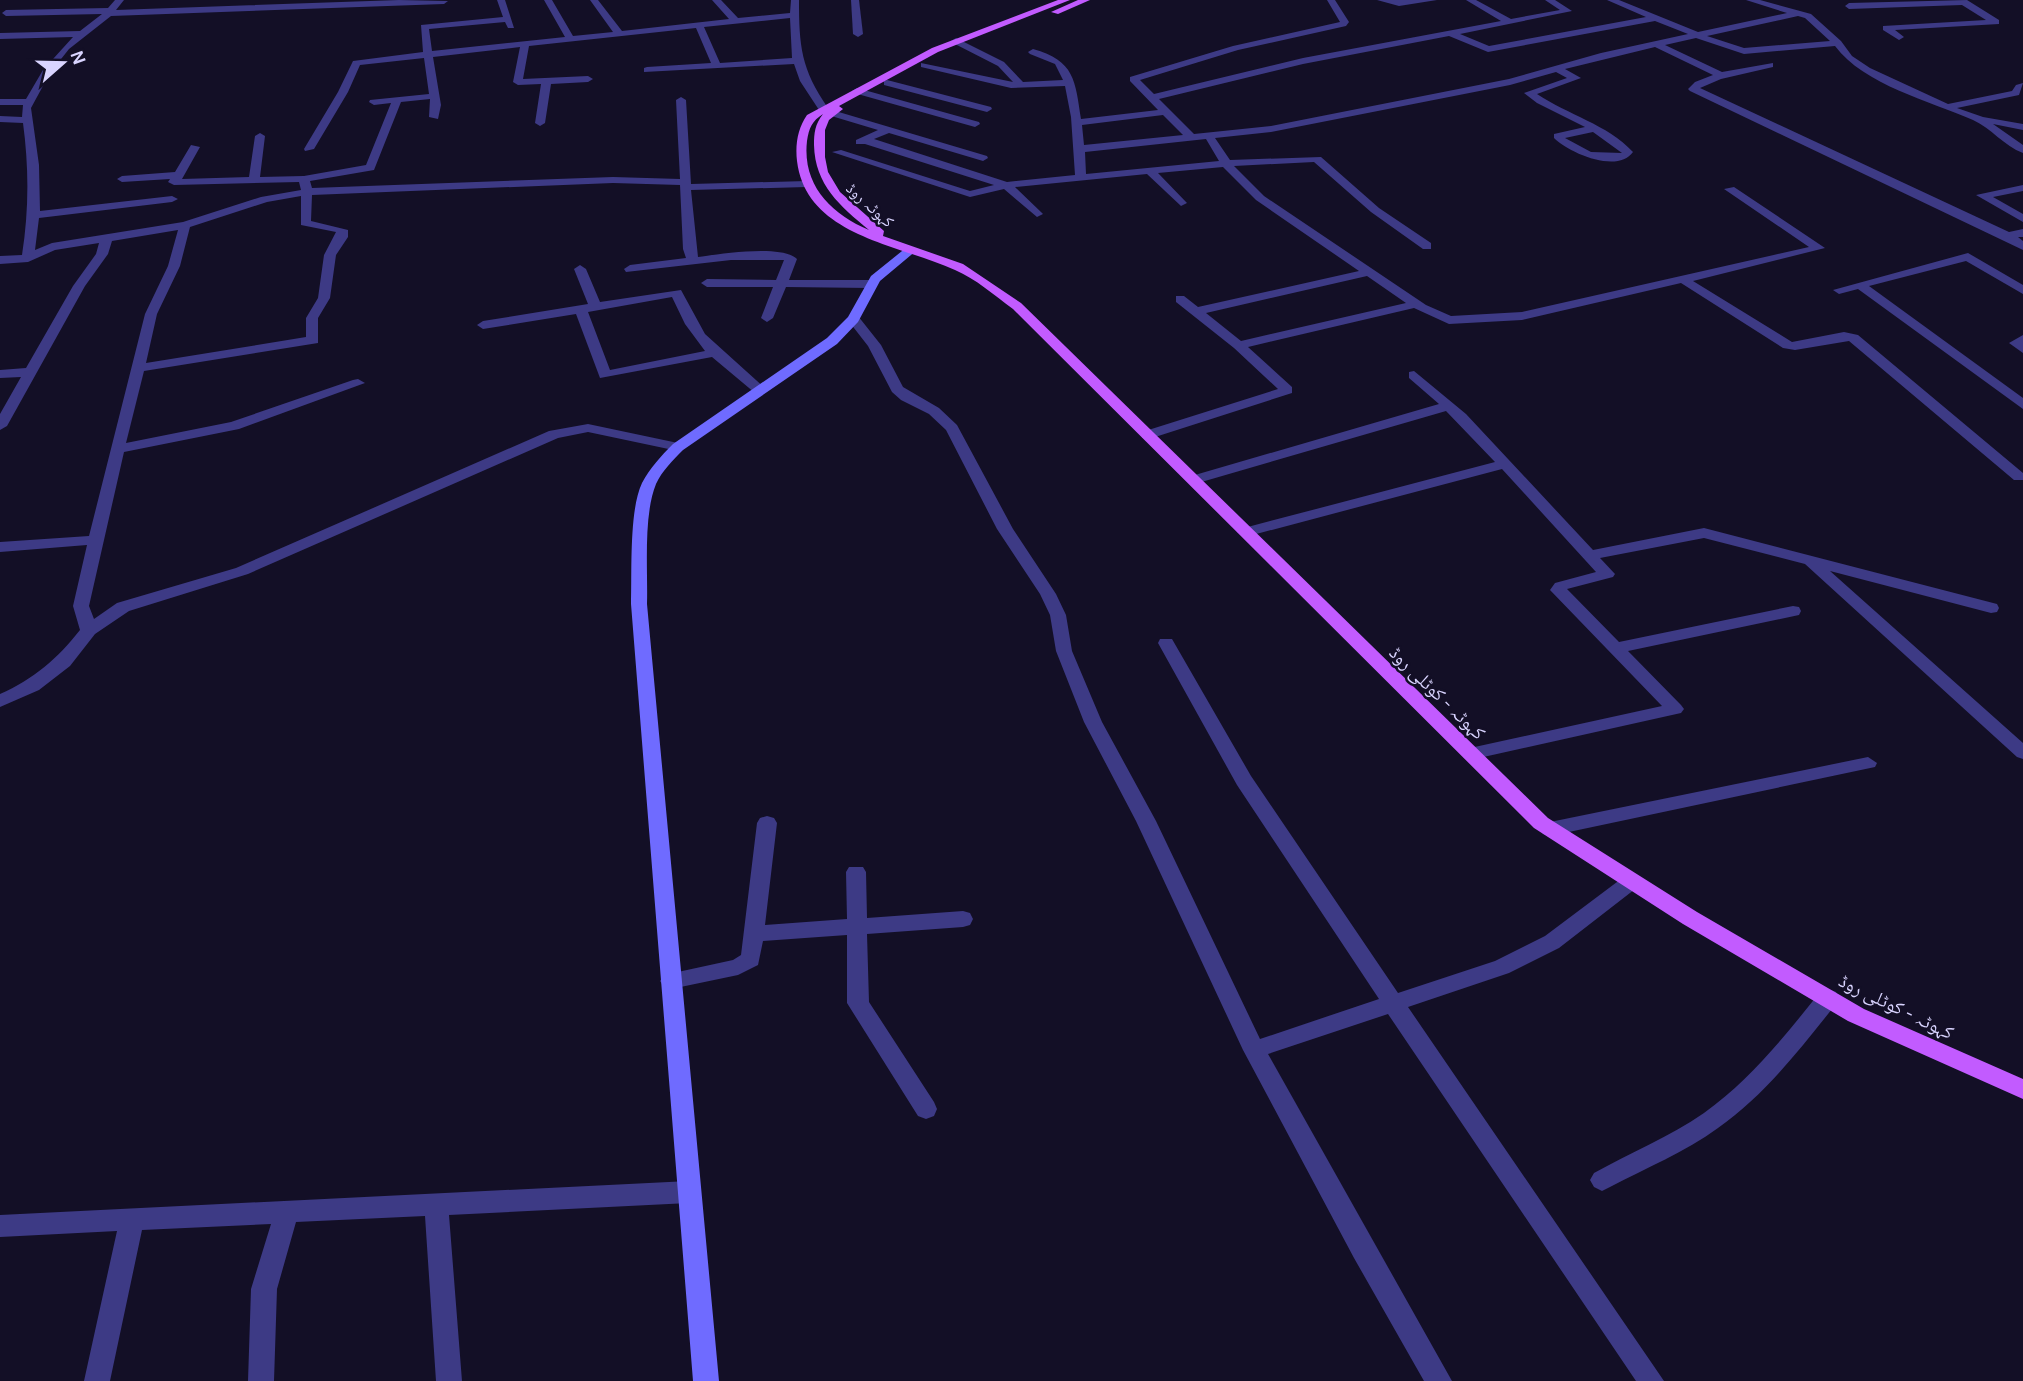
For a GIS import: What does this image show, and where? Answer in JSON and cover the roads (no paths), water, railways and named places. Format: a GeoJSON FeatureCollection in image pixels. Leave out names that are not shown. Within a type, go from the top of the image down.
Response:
{"type":"FeatureCollection","features":[{"type":"Feature","properties":{"kind":"main road"},"geometry":{"type":"LineString","coordinates":[[807,184],[800,164],[805,127],[811,117],[956,41],[1066,0]]}},
{"type":"Feature","properties":{"kind":"main road"},"geometry":{"type":"LineString","coordinates":[[863,92],[968,44],[1086,0]]}},
{"type":"Feature","properties":{"kind":"main road","name":"کہوٹہ روڈ"},"geometry":{"type":"LineString","coordinates":[[828,110],[819,128],[818,160],[826,181],[836,196],[887,240]]}},
{"type":"Feature","properties":{"kind":"main road","name":"کہوٹہ روڈ"},"geometry":{"type":"LineString","coordinates":[[807,184],[823,205],[846,223],[866,236],[887,240]]}},
{"type":"Feature","properties":{"kind":"main road","name":"کہوٹہ - کوٹلی روڈ"},"geometry":{"type":"LineString","coordinates":[[887,240],[961,268],[1017,306],[1470,754],[1550,829],[1856,1014],[2023,1089]]}},
{"type":"Feature","properties":{"kind":"main road"},"geometry":{"type":"LineString","coordinates":[[706,1381],[639,604],[643,506],[649,484],[663,462],[678,447],[819,352],[853,319],[870,284],[911,250]]}},
{"type":"Feature","properties":{"kind":"street"},"geometry":{"type":"LineString","coordinates":[[3,17],[17,0]]}},
{"type":"Feature","properties":{"kind":"street"},"geometry":{"type":"LineString","coordinates":[[28,258],[34,215],[34,165],[28,102],[53,64],[120,0]]}},
{"type":"Feature","properties":{"kind":"street"},"geometry":{"type":"LineString","coordinates":[[3,17],[444,0],[438,26]]}},
{"type":"Feature","properties":{"kind":"street"},"geometry":{"type":"LineString","coordinates":[[434,117],[435,96],[424,27],[510,22],[501,0]]}},
{"type":"Feature","properties":{"kind":"street"},"geometry":{"type":"LineString","coordinates":[[548,0],[571,40]]}},
{"type":"Feature","properties":{"kind":"street"},"geometry":{"type":"LineString","coordinates":[[596,0],[620,35]]}},
{"type":"Feature","properties":{"kind":"street"},"geometry":{"type":"LineString","coordinates":[[716,0],[735,20]]}},
{"type":"Feature","properties":{"kind":"street"},"geometry":{"type":"LineString","coordinates":[[794,0],[795,61],[806,86],[828,110],[983,158]]}},
{"type":"Feature","properties":{"kind":"street"},"geometry":{"type":"LineString","coordinates":[[855,0],[858,34]]}},
{"type":"Feature","properties":{"kind":"street"},"geometry":{"type":"LineString","coordinates":[[1192,138],[1133,79],[1236,48],[1343,24],[1345,22],[1331,0]]}},
{"type":"Feature","properties":{"kind":"street"},"geometry":{"type":"LineString","coordinates":[[1381,0],[1399,3],[1430,0]]}},
{"type":"Feature","properties":{"kind":"street"},"geometry":{"type":"LineString","coordinates":[[1470,0],[1511,23]]}},
{"type":"Feature","properties":{"kind":"street"},"geometry":{"type":"LineString","coordinates":[[1151,99],[1292,64],[1569,11],[1549,0]]}},
{"type":"Feature","properties":{"kind":"street"},"geometry":{"type":"LineString","coordinates":[[1611,0],[1744,51],[1838,43]]}},
{"type":"Feature","properties":{"kind":"street"},"geometry":{"type":"LineString","coordinates":[[1750,0],[1783,4],[1808,16],[1838,43],[1849,58],[1867,70],[1947,107],[1978,118],[2023,127]]}},
{"type":"Feature","properties":{"kind":"street"},"geometry":{"type":"LineString","coordinates":[[1849,6],[1962,1],[1996,22],[1886,28],[1899,37]]}},
{"type":"Feature","properties":{"kind":"street"},"geometry":{"type":"LineString","coordinates":[[1080,149],[1271,129],[1498,85],[1657,44],[1799,13]]}},
{"type":"Feature","properties":{"kind":"street"},"geometry":{"type":"LineString","coordinates":[[309,149],[343,93],[356,63],[794,15]]}},
{"type":"Feature","properties":{"kind":"street"},"geometry":{"type":"LineString","coordinates":[[1451,34],[1483,48],[1493,49],[1658,18]]}},
{"type":"Feature","properties":{"kind":"street"},"geometry":{"type":"LineString","coordinates":[[699,26],[717,67]]}},
{"type":"Feature","properties":{"kind":"street"},"geometry":{"type":"LineString","coordinates":[[0,36],[82,34]]}},
{"type":"Feature","properties":{"kind":"street"},"geometry":{"type":"LineString","coordinates":[[956,41],[968,44],[1002,64],[1021,85]]}},
{"type":"Feature","properties":{"kind":"street"},"geometry":{"type":"LineString","coordinates":[[1657,44],[1723,76]]}},
{"type":"Feature","properties":{"kind":"street"},"geometry":{"type":"LineString","coordinates":[[525,45],[518,82],[588,79]]}},
{"type":"Feature","properties":{"kind":"street"},"geometry":{"type":"LineString","coordinates":[[1033,52],[1058,62],[1065,70],[1077,123],[1081,179]]}},
{"type":"Feature","properties":{"kind":"street"},"geometry":{"type":"LineString","coordinates":[[647,70],[795,61]]}},
{"type":"Feature","properties":{"kind":"street"},"geometry":{"type":"LineString","coordinates":[[924,65],[1021,85],[1068,83]]}},
{"type":"Feature","properties":{"kind":"street"},"geometry":{"type":"LineString","coordinates":[[1770,65],[1723,76],[1693,89],[2008,236],[2023,246]]}},
{"type":"Feature","properties":{"kind":"street"},"geometry":{"type":"LineString","coordinates":[[1557,69],[1576,78],[1529,93],[1596,128],[1624,148],[1628,152],[1626,155],[1613,158],[1594,156],[1575,149],[1558,136],[1596,128]]}},
{"type":"Feature","properties":{"kind":"street"},"geometry":{"type":"LineString","coordinates":[[540,122],[546,81]]}},
{"type":"Feature","properties":{"kind":"street"},"geometry":{"type":"LineString","coordinates":[[887,83],[987,109]]}},
{"type":"Feature","properties":{"kind":"street"},"geometry":{"type":"LineString","coordinates":[[1947,107],[2016,93],[2019,91],[2018,87],[2023,86]]}},
{"type":"Feature","properties":{"kind":"street"},"geometry":{"type":"LineString","coordinates":[[863,92],[975,124]]}},
{"type":"Feature","properties":{"kind":"street"},"geometry":{"type":"LineString","coordinates":[[374,102],[435,96]]}},
{"type":"Feature","properties":{"kind":"street"},"geometry":{"type":"LineString","coordinates":[[194,147],[174,182],[179,184],[304,179],[370,168],[397,100]]}},
{"type":"Feature","properties":{"kind":"street"},"geometry":{"type":"LineString","coordinates":[[681,100],[689,249],[693,260]]}},
{"type":"Feature","properties":{"kind":"street"},"geometry":{"type":"LineString","coordinates":[[0,102],[28,102]]}},
{"type":"Feature","properties":{"kind":"street"},"geometry":{"type":"LineString","coordinates":[[1077,123],[1165,112]]}},
{"type":"Feature","properties":{"kind":"street"},"geometry":{"type":"LineString","coordinates":[[1978,118],[2023,150]]}},
{"type":"Feature","properties":{"kind":"street"},"geometry":{"type":"LineString","coordinates":[[0,119],[28,120]]}},
{"type":"Feature","properties":{"kind":"street"},"geometry":{"type":"LineString","coordinates":[[818,160],[888,130]]}},
{"type":"Feature","properties":{"kind":"street"},"geometry":{"type":"LineString","coordinates":[[254,180],[260,136]]}},
{"type":"Feature","properties":{"kind":"street"},"geometry":{"type":"LineString","coordinates":[[1209,136],[1227,163],[1269,206],[1417,304],[1449,320],[1522,316],[1819,248],[1730,189]]}},
{"type":"Feature","properties":{"kind":"street"},"geometry":{"type":"LineString","coordinates":[[865,140],[1006,185],[1037,214]]}},
{"type":"Feature","properties":{"kind":"street"},"geometry":{"type":"LineString","coordinates":[[837,152],[970,194],[1006,185],[1227,163],[1317,159],[1375,210],[1427,246]]}},
{"type":"Feature","properties":{"kind":"street"},"geometry":{"type":"LineString","coordinates":[[1150,171],[1181,203]]}},
{"type":"Feature","properties":{"kind":"street"},"geometry":{"type":"LineString","coordinates":[[122,180],[177,174]]}},
{"type":"Feature","properties":{"kind":"street"},"geometry":{"type":"LineString","coordinates":[[138,368],[313,340],[312,318],[324,299],[330,255],[342,237],[342,230],[305,223],[307,192],[304,179]]}},
{"type":"Feature","properties":{"kind":"street"},"geometry":{"type":"LineString","coordinates":[[0,260],[28,258],[52,247],[185,225],[265,199],[307,192],[613,180],[686,184],[807,184]]}},
{"type":"Feature","properties":{"kind":"street"},"geometry":{"type":"LineString","coordinates":[[2023,188],[1982,195],[2023,219]]}},
{"type":"Feature","properties":{"kind":"street"},"geometry":{"type":"LineString","coordinates":[[34,215],[172,199]]}},
{"type":"Feature","properties":{"kind":"street"},"geometry":{"type":"LineString","coordinates":[[89,630],[81,606],[95,540],[151,314],[174,265],[185,225]]}},
{"type":"Feature","properties":{"kind":"street"},"geometry":{"type":"LineString","coordinates":[[2008,236],[2023,233]]}},
{"type":"Feature","properties":{"kind":"street"},"geometry":{"type":"LineString","coordinates":[[0,426],[79,286],[102,254],[107,237]]}},
{"type":"Feature","properties":{"kind":"street"},"geometry":{"type":"LineString","coordinates":[[630,269],[693,260],[786,256],[791,259],[767,318]]}},
{"type":"Feature","properties":{"kind":"street"},"geometry":{"type":"LineString","coordinates":[[1839,290],[1968,257],[2023,290]]}},
{"type":"Feature","properties":{"kind":"street"},"geometry":{"type":"LineString","coordinates":[[580,269],[596,308]]}},
{"type":"Feature","properties":{"kind":"street"},"geometry":{"type":"LineString","coordinates":[[1198,311],[1370,272]]}},
{"type":"Feature","properties":{"kind":"street"},"geometry":{"type":"LineString","coordinates":[[1682,279],[1788,345],[1844,336],[1853,338],[2019,477]]}},
{"type":"Feature","properties":{"kind":"street"},"geometry":{"type":"LineString","coordinates":[[707,283],[870,284]]}},
{"type":"Feature","properties":{"kind":"street"},"geometry":{"type":"LineString","coordinates":[[1860,285],[2023,405]]}},
{"type":"Feature","properties":{"kind":"street"},"geometry":{"type":"LineString","coordinates":[[483,326],[677,293],[686,320],[714,353],[760,390]]}},
{"type":"Feature","properties":{"kind":"street"},"geometry":{"type":"LineString","coordinates":[[1147,435],[1287,390],[1240,345],[1180,299]]}},
{"type":"Feature","properties":{"kind":"street"},"geometry":{"type":"LineString","coordinates":[[1240,345],[1417,304]]}},
{"type":"Feature","properties":{"kind":"street"},"geometry":{"type":"LineString","coordinates":[[581,311],[605,375],[714,353]]}},
{"type":"Feature","properties":{"kind":"street"},"geometry":{"type":"LineString","coordinates":[[853,319],[874,345],[897,389],[906,397],[934,411],[952,428],[1004,530],[1048,594],[1062,627],[1064,651],[1093,722],[1146,821],[1254,1050],[1363,1250],[1439,1381]]}},
{"type":"Feature","properties":{"kind":"street"},"geometry":{"type":"LineString","coordinates":[[2023,339],[2016,341],[2023,349]]}},
{"type":"Feature","properties":{"kind":"street"},"geometry":{"type":"LineString","coordinates":[[0,374],[30,372]]}},
{"type":"Feature","properties":{"kind":"street"},"geometry":{"type":"LineString","coordinates":[[1414,375],[1505,464],[1607,574],[1561,586],[1558,590],[1675,709],[1470,754]]}},
{"type":"Feature","properties":{"kind":"street"},"geometry":{"type":"LineString","coordinates":[[117,449],[234,426],[358,383]]}},
{"type":"Feature","properties":{"kind":"street"},"geometry":{"type":"LineString","coordinates":[[1193,480],[1448,406]]}},
{"type":"Feature","properties":{"kind":"street"},"geometry":{"type":"LineString","coordinates":[[0,701],[33,685],[64,662],[89,630],[122,607],[242,571],[562,432],[588,428],[678,447]]}},
{"type":"Feature","properties":{"kind":"street"},"geometry":{"type":"LineString","coordinates":[[1245,532],[1505,464]]}},
{"type":"Feature","properties":{"kind":"street"},"geometry":{"type":"LineString","coordinates":[[1589,555],[1704,533],[1991,608]]}},
{"type":"Feature","properties":{"kind":"street"},"geometry":{"type":"LineString","coordinates":[[0,547],[95,540]]}},
{"type":"Feature","properties":{"kind":"street"},"geometry":{"type":"LineString","coordinates":[[1810,561],[2023,753]]}},
{"type":"Feature","properties":{"kind":"street"},"geometry":{"type":"LineString","coordinates":[[1615,648],[1793,611]]}},
{"type":"Feature","properties":{"kind":"street"},"geometry":{"type":"LineString","coordinates":[[1166,643],[1244,780],[1651,1381]]}},
{"type":"Feature","properties":{"kind":"street"},"geometry":{"type":"LineString","coordinates":[[1550,829],[1868,763]]}},
{"type":"Feature","properties":{"kind":"street"},"geometry":{"type":"LineString","coordinates":[[671,981],[738,967],[751,959],[767,823]]}},
{"type":"Feature","properties":{"kind":"street"},"geometry":{"type":"LineString","coordinates":[[856,873],[858,1003],[926,1109]]}},
{"type":"Feature","properties":{"kind":"street"},"geometry":{"type":"LineString","coordinates":[[1254,1050],[1502,967],[1552,942],[1632,881]]}},
{"type":"Feature","properties":{"kind":"street"},"geometry":{"type":"LineString","coordinates":[[754,934],[963,919]]}},
{"type":"Feature","properties":{"kind":"street"},"geometry":{"type":"LineString","coordinates":[[1602,1180],[1709,1122],[1764,1076],[1828,998]]}},
{"type":"Feature","properties":{"kind":"street"},"geometry":{"type":"LineString","coordinates":[[0,1226],[690,1192]]}},
{"type":"Feature","properties":{"kind":"street"},"geometry":{"type":"LineString","coordinates":[[436,1204],[449,1381]]}},
{"type":"Feature","properties":{"kind":"street"},"geometry":{"type":"LineString","coordinates":[[261,1381],[264,1289],[287,1211]]}},
{"type":"Feature","properties":{"kind":"street"},"geometry":{"type":"LineString","coordinates":[[97,1381],[132,1219]]}}]}
